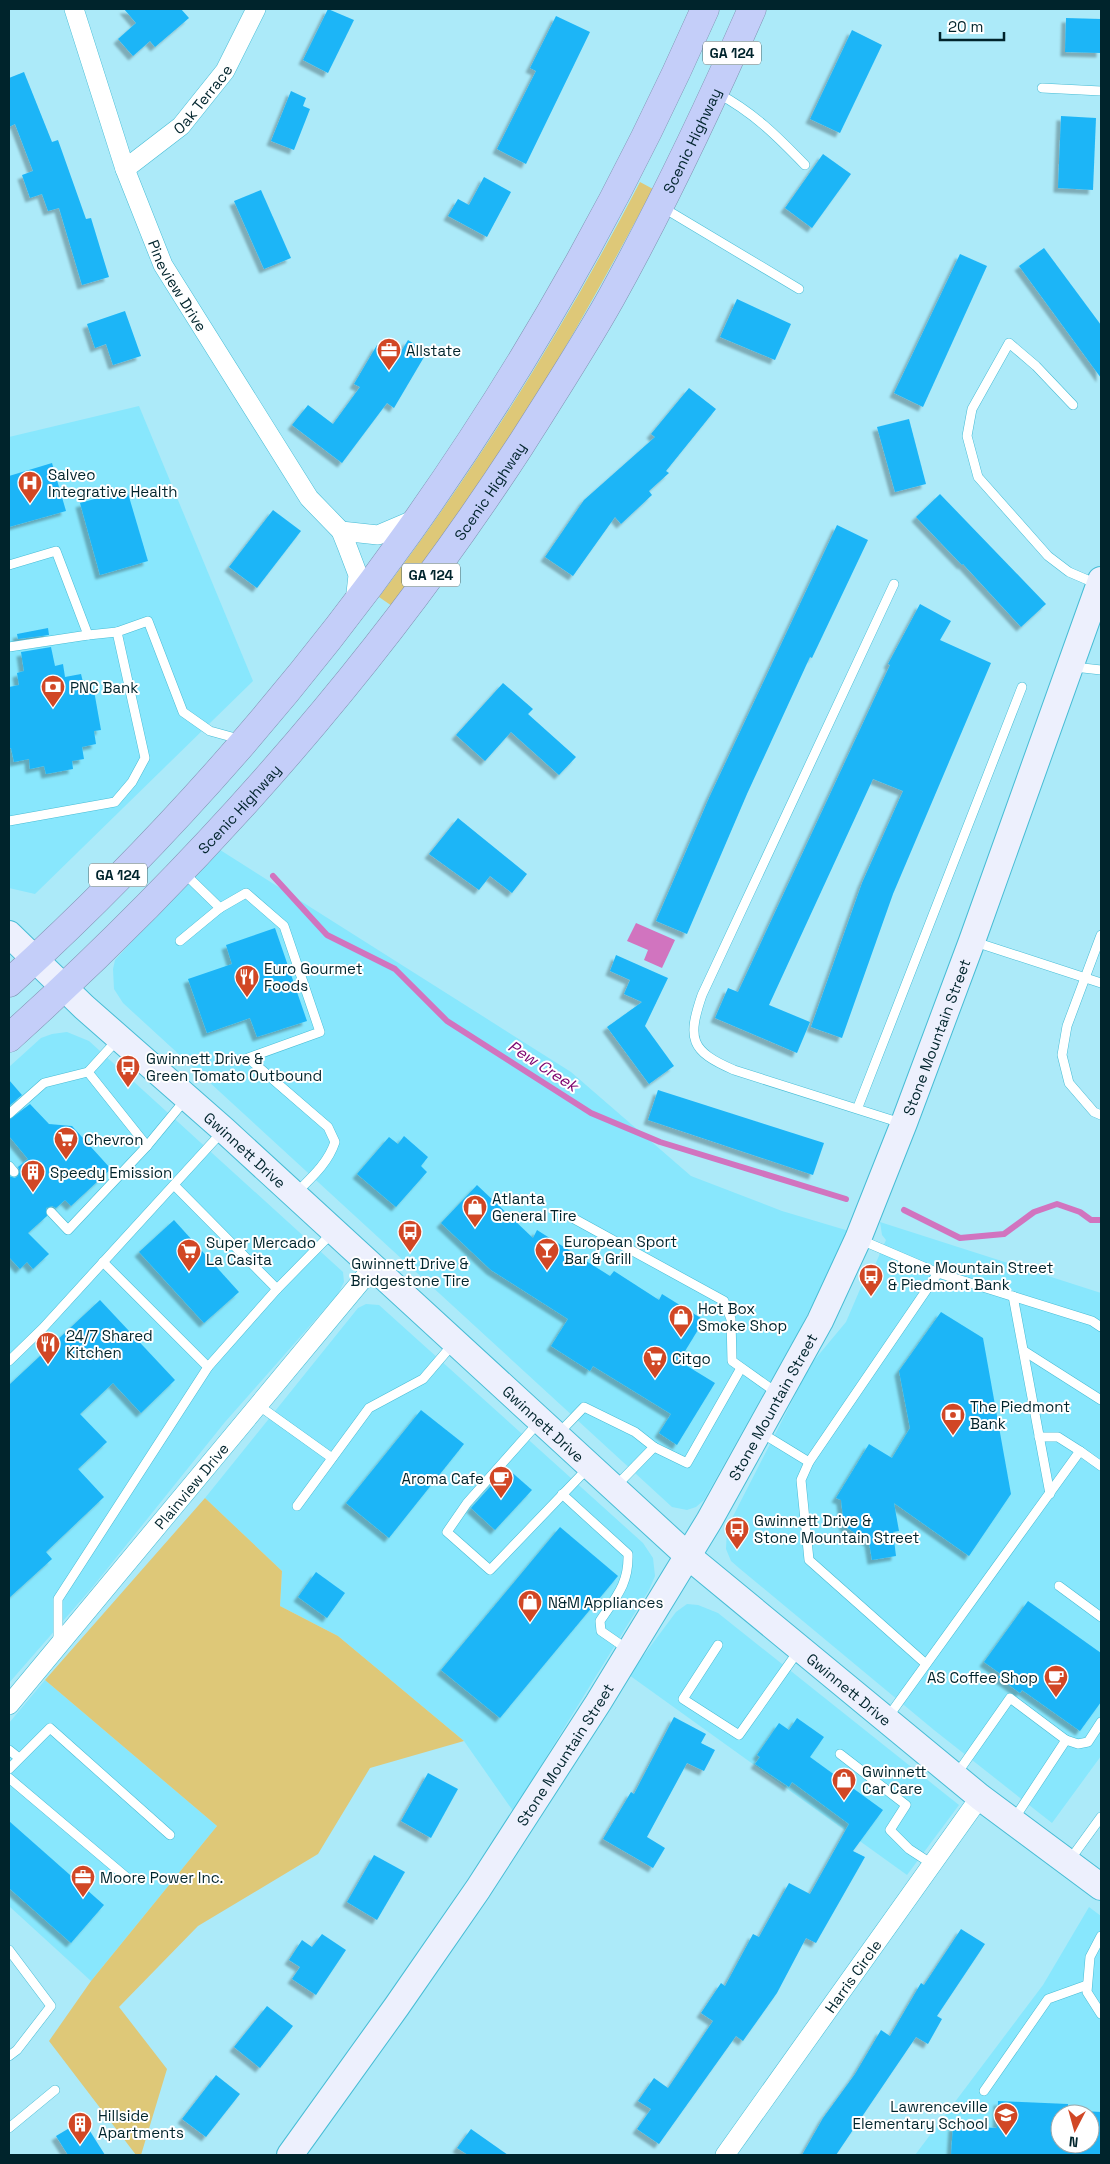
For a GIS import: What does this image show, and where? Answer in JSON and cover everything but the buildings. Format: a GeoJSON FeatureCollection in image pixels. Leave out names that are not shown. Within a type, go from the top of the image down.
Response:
{"type":"FeatureCollection","features":[{"type":"Feature","properties":{"kind":"highway","name":"GA 124"},"geometry":{"type":"LineString","coordinates":[[9,982],[170,823],[244,740],[354,607],[420,517],[504,391],[597,232],[669,90],[705,9]]}},
{"type":"Feature","properties":{"kind":"highway","name":"Scenic Highway"},"geometry":{"type":"LineString","coordinates":[[9,1038],[97,957],[183,871],[300,742],[351,681],[431,576],[482,504],[544,409],[610,300],[660,206],[716,92],[752,9]]}},
{"type":"Feature","properties":{"kind":"main road","name":"Stone Mountain Street"},"geometry":{"type":"LineString","coordinates":[[290,2155],[478,1889],[630,1651],[688,1556],[820,1321],[858,1239],[904,1123],[972,941],[1100,582]]}},
{"type":"Feature","properties":{"kind":"main road","name":"Gwinnett Drive"},"geometry":{"type":"LineString","coordinates":[[9,934],[63,988],[224,1130],[688,1556],[1012,1822],[1101,1887]]}},
{"type":"Feature","properties":{"kind":"street","name":"Pineview Drive"},"geometry":{"type":"LineString","coordinates":[[74,9],[125,169],[163,265],[309,498],[340,531]]}},
{"type":"Feature","properties":{"kind":"street","name":"Oak Terrace"},"geometry":{"type":"LineString","coordinates":[[125,169],[181,126],[225,71],[256,9]]}},
{"type":"Feature","properties":{"kind":"street"},"geometry":{"type":"LineString","coordinates":[[354,607],[358,575],[340,531],[378,535],[420,517]]}},
{"type":"Feature","properties":{"kind":"street","name":"Plainview Drive"},"geometry":{"type":"LineString","coordinates":[[9,1705],[373,1267]]}},
{"type":"Feature","properties":{"kind":"street","name":"Harris Circle"},"geometry":{"type":"LineString","coordinates":[[725,2155],[980,1796]]}},
{"type":"Feature","properties":{"kind":"lane"},"geometry":{"type":"LineString","coordinates":[[1042,88],[1101,91]]}},
{"type":"Feature","properties":{"kind":"lane"},"geometry":{"type":"LineString","coordinates":[[716,92],[741,106],[764,123],[805,165]]}},
{"type":"Feature","properties":{"kind":"lane"},"geometry":{"type":"LineString","coordinates":[[660,206],[799,289]]}},
{"type":"Feature","properties":{"kind":"lane"},"geometry":{"type":"LineString","coordinates":[[1073,405],[1036,366],[1009,343],[972,409],[966,436],[978,478],[1048,556],[1069,572],[1100,582]]}},
{"type":"Feature","properties":{"kind":"lane"},"geometry":{"type":"LineString","coordinates":[[9,565],[56,551],[88,635]]}},
{"type":"Feature","properties":{"kind":"lane"},"geometry":{"type":"LineString","coordinates":[[894,584],[706,986],[693,1021],[693,1036],[710,1059],[734,1070],[904,1123]]}},
{"type":"Feature","properties":{"kind":"lane"},"geometry":{"type":"LineString","coordinates":[[9,646],[117,632],[148,621],[184,712],[210,731],[244,740]]}},
{"type":"Feature","properties":{"kind":"lane"},"geometry":{"type":"LineString","coordinates":[[9,821],[115,802],[132,782],[145,758],[117,632]]}},
{"type":"Feature","properties":{"kind":"lane"},"geometry":{"type":"LineString","coordinates":[[1071,666],[1101,670]]}},
{"type":"Feature","properties":{"kind":"lane"},"geometry":{"type":"LineString","coordinates":[[858,1108],[1022,687]]}},
{"type":"Feature","properties":{"kind":"lane"},"geometry":{"type":"LineString","coordinates":[[183,871],[220,908]]}},
{"type":"Feature","properties":{"kind":"lane"},"geometry":{"type":"LineString","coordinates":[[180,941],[220,908],[246,893],[284,926],[320,1032],[248,1058],[328,1127],[335,1142],[331,1154],[322,1167],[294,1195]]}},
{"type":"Feature","properties":{"kind":"lane"},"geometry":{"type":"LineString","coordinates":[[1101,935],[1067,1026],[1062,1055],[1069,1083],[1094,1112],[1101,1115]]}},
{"type":"Feature","properties":{"kind":"lane"},"geometry":{"type":"LineString","coordinates":[[972,941],[1101,982]]}},
{"type":"Feature","properties":{"kind":"lane"},"geometry":{"type":"LineString","coordinates":[[9,1114],[44,1083],[88,1072],[119,1038]]}},
{"type":"Feature","properties":{"kind":"lane"},"geometry":{"type":"LineString","coordinates":[[88,1072],[146,1146]]}},
{"type":"Feature","properties":{"kind":"lane"},"geometry":{"type":"LineString","coordinates":[[51,1212],[68,1230],[146,1146],[187,1098]]}},
{"type":"Feature","properties":{"kind":"lane"},"geometry":{"type":"LineString","coordinates":[[9,1361],[33,1339],[224,1130]]}},
{"type":"Feature","properties":{"kind":"lane"},"geometry":{"type":"LineString","coordinates":[[174,1185],[277,1289]]}},
{"type":"Feature","properties":{"kind":"lane"},"geometry":{"type":"LineString","coordinates":[[569,1216],[724,1301],[730,1319],[732,1361],[779,1395]]}},
{"type":"Feature","properties":{"kind":"lane"},"geometry":{"type":"LineString","coordinates":[[58,1646],[58,1599],[208,1366],[277,1289],[334,1232]]}},
{"type":"Feature","properties":{"kind":"lane"},"geometry":{"type":"LineString","coordinates":[[858,1239],[938,1272],[1092,1321],[1101,1327]]}},
{"type":"Feature","properties":{"kind":"lane"},"geometry":{"type":"LineString","coordinates":[[103,1262],[208,1366]]}},
{"type":"Feature","properties":{"kind":"lane"},"geometry":{"type":"LineString","coordinates":[[926,1664],[809,1560],[801,1480],[809,1462],[938,1272]]}},
{"type":"Feature","properties":{"kind":"lane"},"geometry":{"type":"LineString","coordinates":[[1013,1296],[1050,1494]]}},
{"type":"Feature","properties":{"kind":"lane"},"geometry":{"type":"LineString","coordinates":[[297,1506],[369,1408],[423,1380],[455,1342]]}},
{"type":"Feature","properties":{"kind":"lane"},"geometry":{"type":"LineString","coordinates":[[1024,1351],[1101,1400]]}},
{"type":"Feature","properties":{"kind":"lane"},"geometry":{"type":"LineString","coordinates":[[590,1466],[490,1570],[447,1532],[467,1503],[548,1428],[584,1407],[635,1432],[654,1447],[687,1463],[741,1368]]}},
{"type":"Feature","properties":{"kind":"lane"},"geometry":{"type":"LineString","coordinates":[[258,1405],[332,1458]]}},
{"type":"Feature","properties":{"kind":"lane"},"geometry":{"type":"LineString","coordinates":[[759,1431],[809,1462]]}},
{"type":"Feature","properties":{"kind":"lane"},"geometry":{"type":"LineString","coordinates":[[1040,1437],[1058,1437],[1101,1466]]}},
{"type":"Feature","properties":{"kind":"lane"},"geometry":{"type":"LineString","coordinates":[[614,1488],[654,1447]]}},
{"type":"Feature","properties":{"kind":"lane"},"geometry":{"type":"LineString","coordinates":[[886,1720],[1080,1451]]}},
{"type":"Feature","properties":{"kind":"lane"},"geometry":{"type":"LineString","coordinates":[[562,1494],[628,1554],[629,1572],[624,1585],[600,1621],[601,1630],[630,1651]]}},
{"type":"Feature","properties":{"kind":"lane"},"geometry":{"type":"LineString","coordinates":[[1059,1586],[1101,1617]]}},
{"type":"Feature","properties":{"kind":"lane"},"geometry":{"type":"LineString","coordinates":[[718,1645],[683,1699],[739,1735],[801,1648]]}},
{"type":"Feature","properties":{"kind":"lane"},"geometry":{"type":"LineString","coordinates":[[955,1776],[1010,1698],[1066,1740],[1078,1744],[1088,1742],[1101,1722]]}},
{"type":"Feature","properties":{"kind":"lane"},"geometry":{"type":"LineString","coordinates":[[9,1769],[50,1728],[170,1835]]}},
{"type":"Feature","properties":{"kind":"lane"},"geometry":{"type":"LineString","coordinates":[[1012,1822],[1066,1740]]}},
{"type":"Feature","properties":{"kind":"lane"},"geometry":{"type":"LineString","coordinates":[[9,1750],[19,1758]]}},
{"type":"Feature","properties":{"kind":"lane"},"geometry":{"type":"LineString","coordinates":[[840,1754],[906,1805],[890,1830],[909,1849],[932,1864]]}},
{"type":"Feature","properties":{"kind":"lane"},"geometry":{"type":"LineString","coordinates":[[9,1778],[125,1876]]}},
{"type":"Feature","properties":{"kind":"lane"},"geometry":{"type":"LineString","coordinates":[[1068,1862],[1101,1816]]}},
{"type":"Feature","properties":{"kind":"lane"},"geometry":{"type":"LineString","coordinates":[[1101,1936],[1090,1957],[1087,1985],[1087,1992],[1101,2014]]}},
{"type":"Feature","properties":{"kind":"lane"},"geometry":{"type":"LineString","coordinates":[[9,1950],[51,2006],[17,2050],[9,2056]]}},
{"type":"Feature","properties":{"kind":"lane"},"geometry":{"type":"LineString","coordinates":[[984,2091],[1048,1999],[1087,1985]]}},
{"type":"Feature","properties":{"kind":"lane"},"geometry":{"type":"LineString","coordinates":[[9,2128],[54,2090]]}},
{"type":"Feature","properties":{"kind":"shaded area"},"geometry":{"type":"Polygon","coordinates":[[[640,182],[653,189],[564,350],[499,455],[392,606],[379,597],[416,548],[518,395],[581,290],[640,182]]]}},
{"type":"Feature","properties":{"kind":"shaded area"},"geometry":{"type":"Polygon","coordinates":[[[139,406],[253,681],[35,894],[9,888],[9,437],[139,406]]]}},
{"type":"Feature","properties":{"kind":"shaded area"},"geometry":{"type":"Polygon","coordinates":[[[217,848],[571,1072],[691,1176],[782,1211],[849,1231],[801,1327],[704,1500],[696,1507],[687,1510],[672,1507],[123,1003],[114,989],[113,969],[115,960],[217,848]]]}},
{"type":"Feature","properties":{"kind":"shaded area"},"geometry":{"type":"Polygon","coordinates":[[[636,923],[675,940],[662,968],[644,960],[648,950],[627,941],[636,923]]]}},
{"type":"Feature","properties":{"kind":"shaded area"},"geometry":{"type":"Polygon","coordinates":[[[67,1032],[89,1041],[343,1272],[344,1282],[338,1294],[225,1422],[91,1589],[9,1683],[9,1067],[41,1038],[67,1032]]]}},
{"type":"Feature","properties":{"kind":"shaded area"},"geometry":{"type":"Polygon","coordinates":[[[880,1222],[1101,1293],[1101,1756],[1052,1823],[934,1730],[739,1568],[731,1561],[726,1549],[727,1528],[811,1364],[846,1322],[861,1287],[871,1274],[886,1240],[882,1235],[880,1222]]]}},
{"type":"Feature","properties":{"kind":"shaded area"},"geometry":{"type":"Polygon","coordinates":[[[366,1304],[379,1305],[643,1543],[653,1558],[655,1576],[649,1590],[513,1811],[464,1741],[338,1636],[280,1606],[282,1571],[205,1498],[358,1308],[366,1304]]]}},
{"type":"Feature","properties":{"kind":"shaded area"},"geometry":{"type":"Polygon","coordinates":[[[205,1498],[282,1571],[280,1606],[338,1636],[464,1741],[370,1768],[318,1854],[198,1926],[119,2007],[167,2069],[141,2155],[136,2155],[49,2041],[91,1981],[217,1826],[45,1680],[205,1498]]]}},
{"type":"Feature","properties":{"kind":"shaded area"},"geometry":{"type":"Polygon","coordinates":[[[687,1604],[698,1605],[718,1613],[959,1805],[907,1875],[629,1675],[676,1612],[687,1604]]]}},
{"type":"Feature","properties":{"kind":"shaded area"},"geometry":{"type":"Polygon","coordinates":[[[45,1680],[217,1826],[91,1981],[9,1906],[9,1723],[45,1680]]]}},
{"type":"Feature","properties":{"kind":"shaded area"},"geometry":{"type":"Polygon","coordinates":[[[1089,1907],[1101,1916],[1101,2155],[915,2155],[1043,1985],[1089,1907]]]}},
{"type":"Feature","properties":{"kind":"waterway","name":"Pew Creek"},"geometry":{"type":"LineString","coordinates":[[273,876],[327,935],[395,969],[447,1021],[591,1113],[660,1142],[846,1199]]}},
{"type":"Feature","properties":{"kind":"waterway","name":"Pew Creek"},"geometry":{"type":"LineString","coordinates":[[904,1210],[960,1238],[1004,1234],[1034,1212],[1057,1204],[1080,1212],[1091,1220],[1101,1220]]}},
{"type":"Feature","properties":{"kind":"place","name":"Allstate"},"geometry":{"type":"Point","coordinates":[389,371]}},
{"type":"Feature","properties":{"kind":"place","name":"Salveo Integrative Health"},"geometry":{"type":"Point","coordinates":[30,504]}},
{"type":"Feature","properties":{"kind":"place","name":"PNC Bank"},"geometry":{"type":"Point","coordinates":[53,708]}},
{"type":"Feature","properties":{"kind":"place","name":"Euro Gourmet Foods"},"geometry":{"type":"Point","coordinates":[247,998]}},
{"type":"Feature","properties":{"kind":"place","name":"Gwinnett Drive & Green Tomato Outbound"},"geometry":{"type":"Point","coordinates":[128,1088]}},
{"type":"Feature","properties":{"kind":"place","name":"Chevron"},"geometry":{"type":"Point","coordinates":[66,1160]}},
{"type":"Feature","properties":{"kind":"place","name":"Speedy Emission"},"geometry":{"type":"Point","coordinates":[33,1193]}},
{"type":"Feature","properties":{"kind":"place","name":"Atlanta General Tire"},"geometry":{"type":"Point","coordinates":[475,1228]}},
{"type":"Feature","properties":{"kind":"place","name":"Gwinnett Drive & Bridgestone Tire"},"geometry":{"type":"Point","coordinates":[410,1253]}},
{"type":"Feature","properties":{"kind":"place","name":"European Sport Bar & Grill"},"geometry":{"type":"Point","coordinates":[547,1271]}},
{"type":"Feature","properties":{"kind":"place","name":"Super Mercado La Casita"},"geometry":{"type":"Point","coordinates":[189,1272]}},
{"type":"Feature","properties":{"kind":"place","name":"Stone Mountain Street & Piedmont Bank"},"geometry":{"type":"Point","coordinates":[871,1297]}},
{"type":"Feature","properties":{"kind":"place","name":"Hot Box Smoke Shop"},"geometry":{"type":"Point","coordinates":[681,1338]}},
{"type":"Feature","properties":{"kind":"place","name":"24/7 Shared Kitchen"},"geometry":{"type":"Point","coordinates":[48,1365]}},
{"type":"Feature","properties":{"kind":"place","name":"Citgo"},"geometry":{"type":"Point","coordinates":[655,1379]}},
{"type":"Feature","properties":{"kind":"place","name":"The Piedmont Bank"},"geometry":{"type":"Point","coordinates":[953,1436]}},
{"type":"Feature","properties":{"kind":"place","name":"Aroma Cafe"},"geometry":{"type":"Point","coordinates":[501,1499]}},
{"type":"Feature","properties":{"kind":"place","name":"Gwinnett Drive & Stone Mountain Street"},"geometry":{"type":"Point","coordinates":[737,1550]}},
{"type":"Feature","properties":{"kind":"place","name":"N&M Appliances"},"geometry":{"type":"Point","coordinates":[530,1623]}},
{"type":"Feature","properties":{"kind":"place","name":"AS Coffee Shop"},"geometry":{"type":"Point","coordinates":[1056,1698]}},
{"type":"Feature","properties":{"kind":"place","name":"Gwinnett Car Care"},"geometry":{"type":"Point","coordinates":[844,1801]}},
{"type":"Feature","properties":{"kind":"place","name":"Moore Power Inc."},"geometry":{"type":"Point","coordinates":[83,1898]}},
{"type":"Feature","properties":{"kind":"place","name":"Lawrenceville Elementary School"},"geometry":{"type":"Point","coordinates":[1006,2136]}},
{"type":"Feature","properties":{"kind":"place","name":"Hillside Apartments"},"geometry":{"type":"Point","coordinates":[80,2145]}}]}
